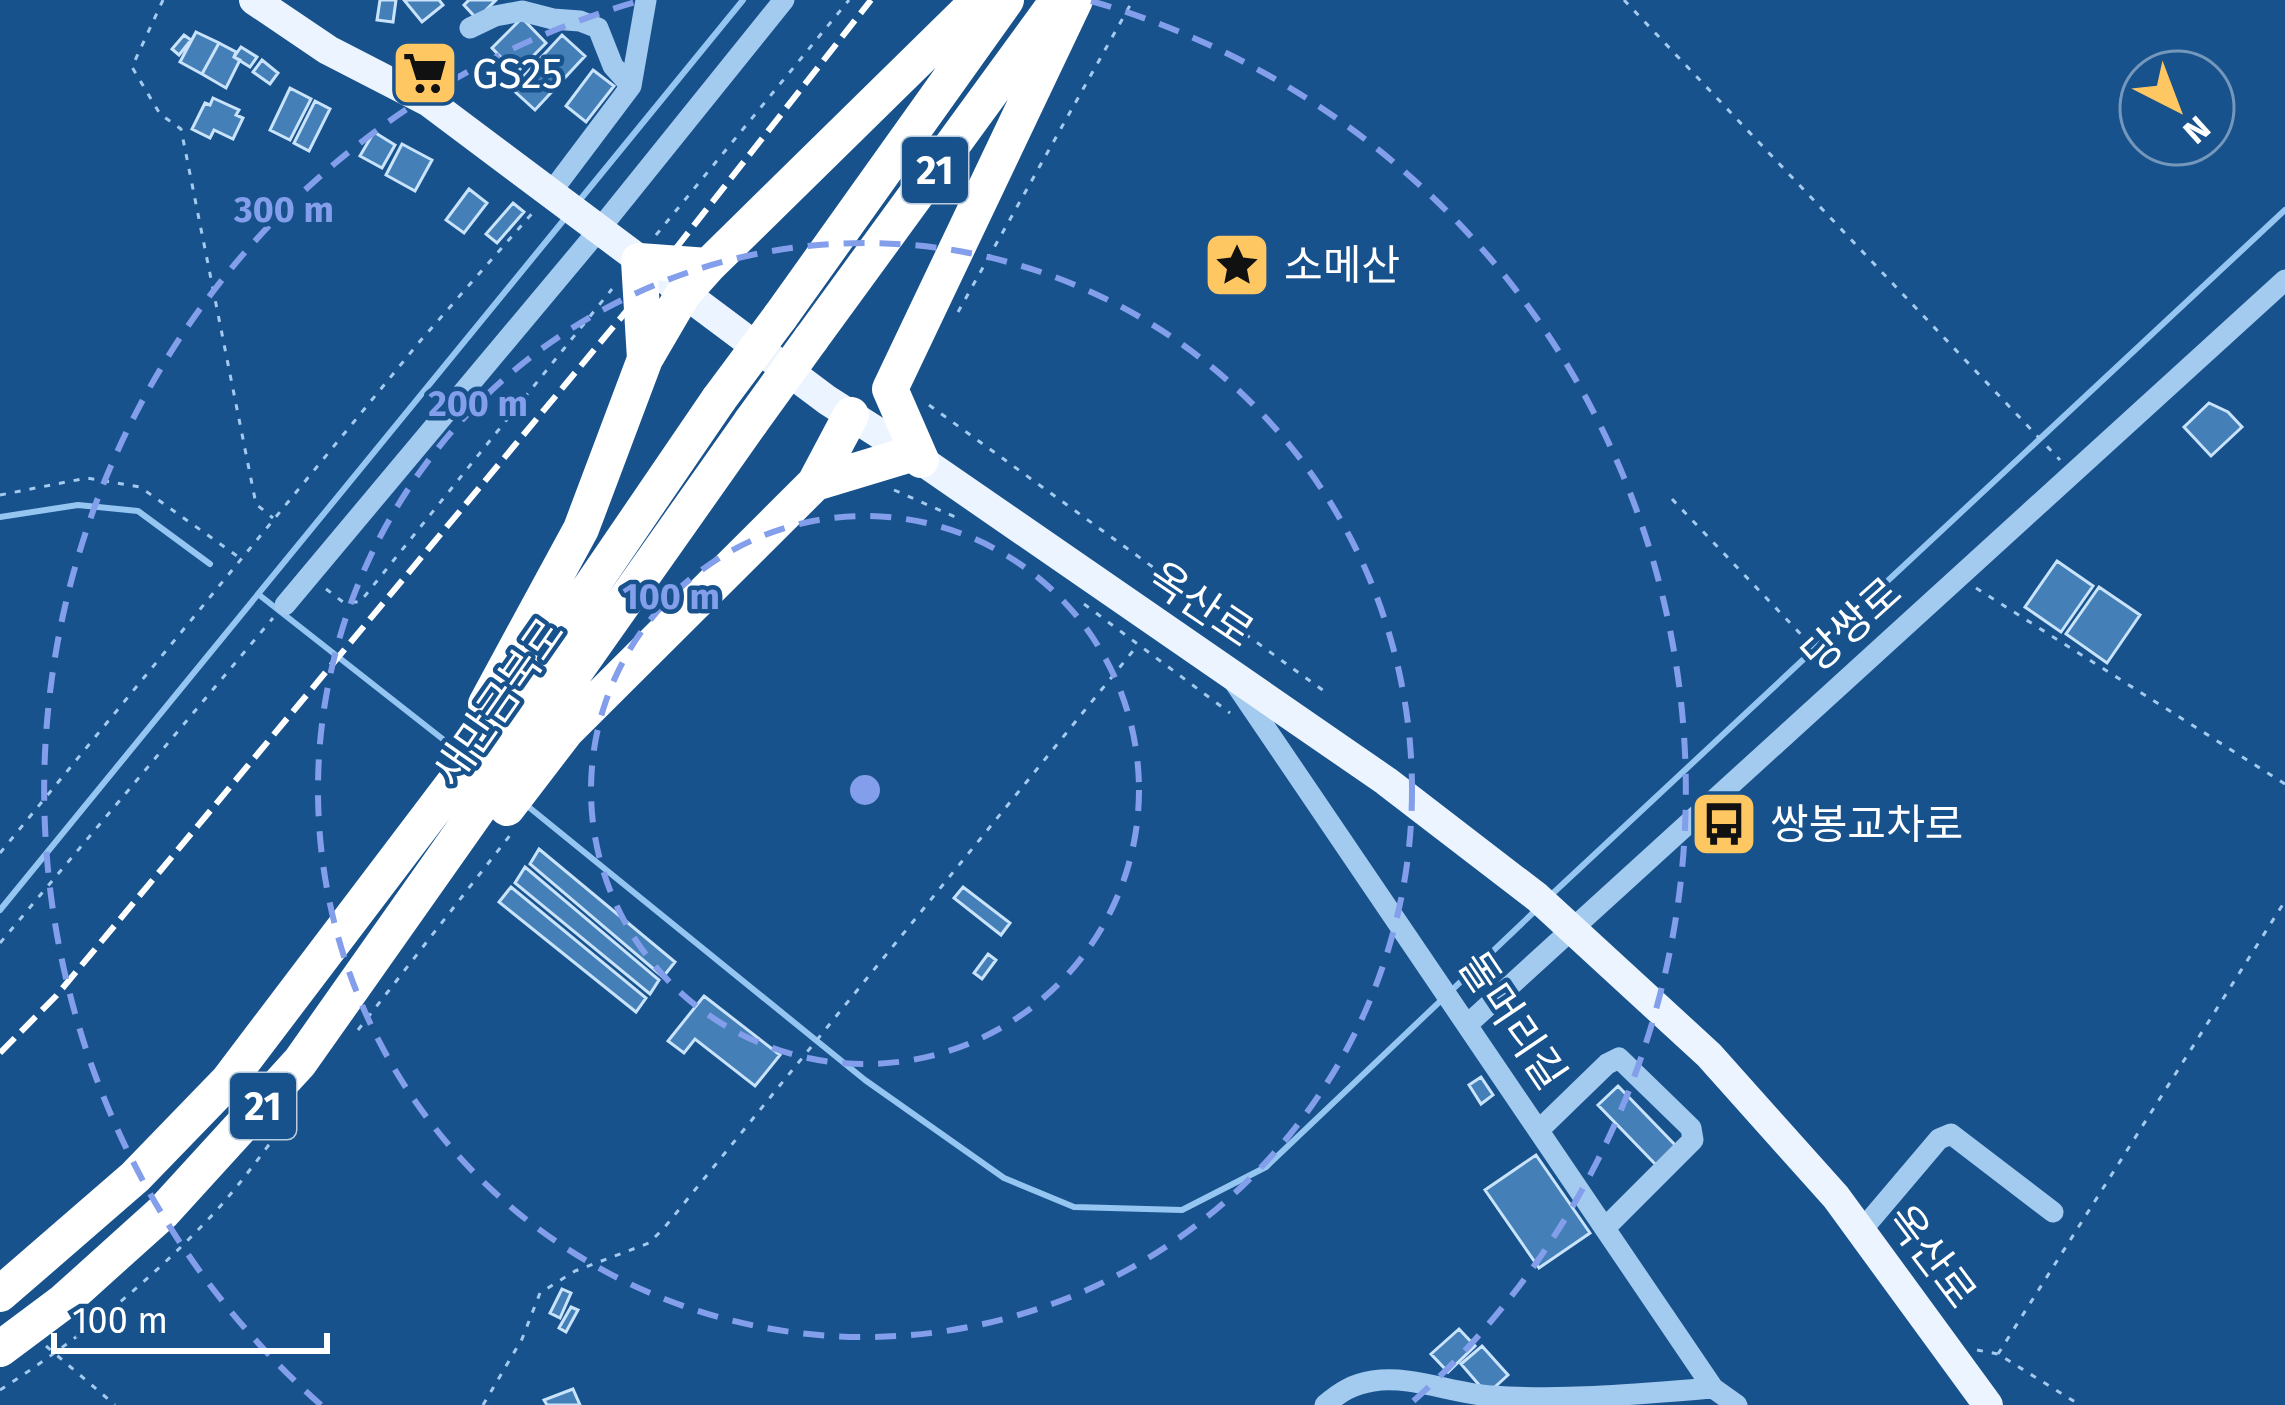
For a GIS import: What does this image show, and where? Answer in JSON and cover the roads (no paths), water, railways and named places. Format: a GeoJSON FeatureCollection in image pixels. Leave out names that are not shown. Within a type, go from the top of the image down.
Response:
{"type":"FeatureCollection","features":[{"type":"Feature","properties":{"kind":"highway"},"geometry":{"type":"LineString","coordinates":[[462,807],[500,752],[645,359],[682,295],[979,0]]}},
{"type":"Feature","properties":{"kind":"highway","name":"새만금북로"},"geometry":{"type":"LineString","coordinates":[[500,752],[719,399],[1006,0]]}},
{"type":"Feature","properties":{"kind":"highway","name":"새만금북로"},"geometry":{"type":"LineString","coordinates":[[500,752],[751,422],[1058,0]]}},
{"type":"Feature","properties":{"kind":"highway"},"geometry":{"type":"LineString","coordinates":[[462,807],[500,752],[566,731],[815,483],[839,407],[892,385],[1075,0]]}},
{"type":"Feature","properties":{"kind":"highway"},"geometry":{"type":"LineString","coordinates":[[645,359],[637,259],[708,266]]}},
{"type":"Feature","properties":{"kind":"highway"},"geometry":{"type":"LineString","coordinates":[[815,483],[916,457],[892,385]]}},
{"type":"Feature","properties":{"kind":"highway","name":"새만금북로"},"geometry":{"type":"LineString","coordinates":[[0,1294],[135,1177],[228,1081],[392,866],[462,807]]}},
{"type":"Feature","properties":{"kind":"highway","name":"21"},"geometry":{"type":"LineString","coordinates":[[0,1349],[63,1302],[163,1213],[343,1020],[462,807]]}},
{"type":"Feature","properties":{"kind":"main road","name":"옥산로"},"geometry":{"type":"LineString","coordinates":[[263,4],[328,50],[429,102],[557,195],[682,295],[916,457],[1146,634],[1228,673],[1386,781],[1537,898],[1709,1055],[1861,1231],[1988,1405]]}},
{"type":"Feature","properties":{"kind":"street"},"geometry":{"type":"LineString","coordinates":[[557,195],[631,86],[646,0]]}},
{"type":"Feature","properties":{"kind":"street"},"geometry":{"type":"LineString","coordinates":[[280,610],[784,0]]}},
{"type":"Feature","properties":{"kind":"street"},"geometry":{"type":"LineString","coordinates":[[470,28],[495,16],[522,11],[553,20],[580,21],[598,28],[613,66],[631,86]]}},
{"type":"Feature","properties":{"kind":"street","name":"당쌍로"},"geometry":{"type":"LineString","coordinates":[[1468,1024],[1567,923],[1959,578],[2285,280]]}},
{"type":"Feature","properties":{"kind":"street","name":"돌머리길"},"geometry":{"type":"LineString","coordinates":[[1228,673],[1713,1388],[1737,1405]]}},
{"type":"Feature","properties":{"kind":"street"},"geometry":{"type":"LineString","coordinates":[[1540,1129],[1619,1058],[1691,1128],[1693,1140],[1606,1227]]}},
{"type":"Feature","properties":{"kind":"street"},"geometry":{"type":"LineString","coordinates":[[1861,1231],[1939,1139],[1951,1134],[2053,1212]]}},
{"type":"Feature","properties":{"kind":"street"},"geometry":{"type":"LineString","coordinates":[[1341,1400],[1376,1380],[1541,1399],[1713,1388]]}},
{"type":"Feature","properties":{"kind":"waterway"},"geometry":{"type":"LineString","coordinates":[[579,201],[743,0]]}},
{"type":"Feature","properties":{"kind":"waterway"},"geometry":{"type":"LineString","coordinates":[[1550,896],[2285,210]]}},
{"type":"Feature","properties":{"kind":"waterway"},"geometry":{"type":"LineString","coordinates":[[0,910],[567,216]]}},
{"type":"Feature","properties":{"kind":"waterway"},"geometry":{"type":"LineString","coordinates":[[0,517],[78,505],[138,511],[210,564]]}},
{"type":"Feature","properties":{"kind":"waterway"},"geometry":{"type":"LineString","coordinates":[[258,594],[463,755]]}},
{"type":"Feature","properties":{"kind":"waterway"},"geometry":{"type":"LineString","coordinates":[[525,804],[865,1080],[1004,1178],[1074,1207],[1182,1210],[1266,1167],[1536,910]]}},
{"type":"Feature","properties":{"kind":"railway"},"geometry":{"type":"LineString","coordinates":[[0,1053],[56,996],[629,308],[871,0]]}},
{"type":"Feature","properties":{"kind":"place","name":"GS25"},"geometry":{"type":"Point","coordinates":[425,73]}},
{"type":"Feature","properties":{"kind":"place","name":"소메산"},"geometry":{"type":"Point","coordinates":[1237,265]}},
{"type":"Feature","properties":{"kind":"place","name":"쌍봉교차로"},"geometry":{"type":"Point","coordinates":[1724,824]}}]}
